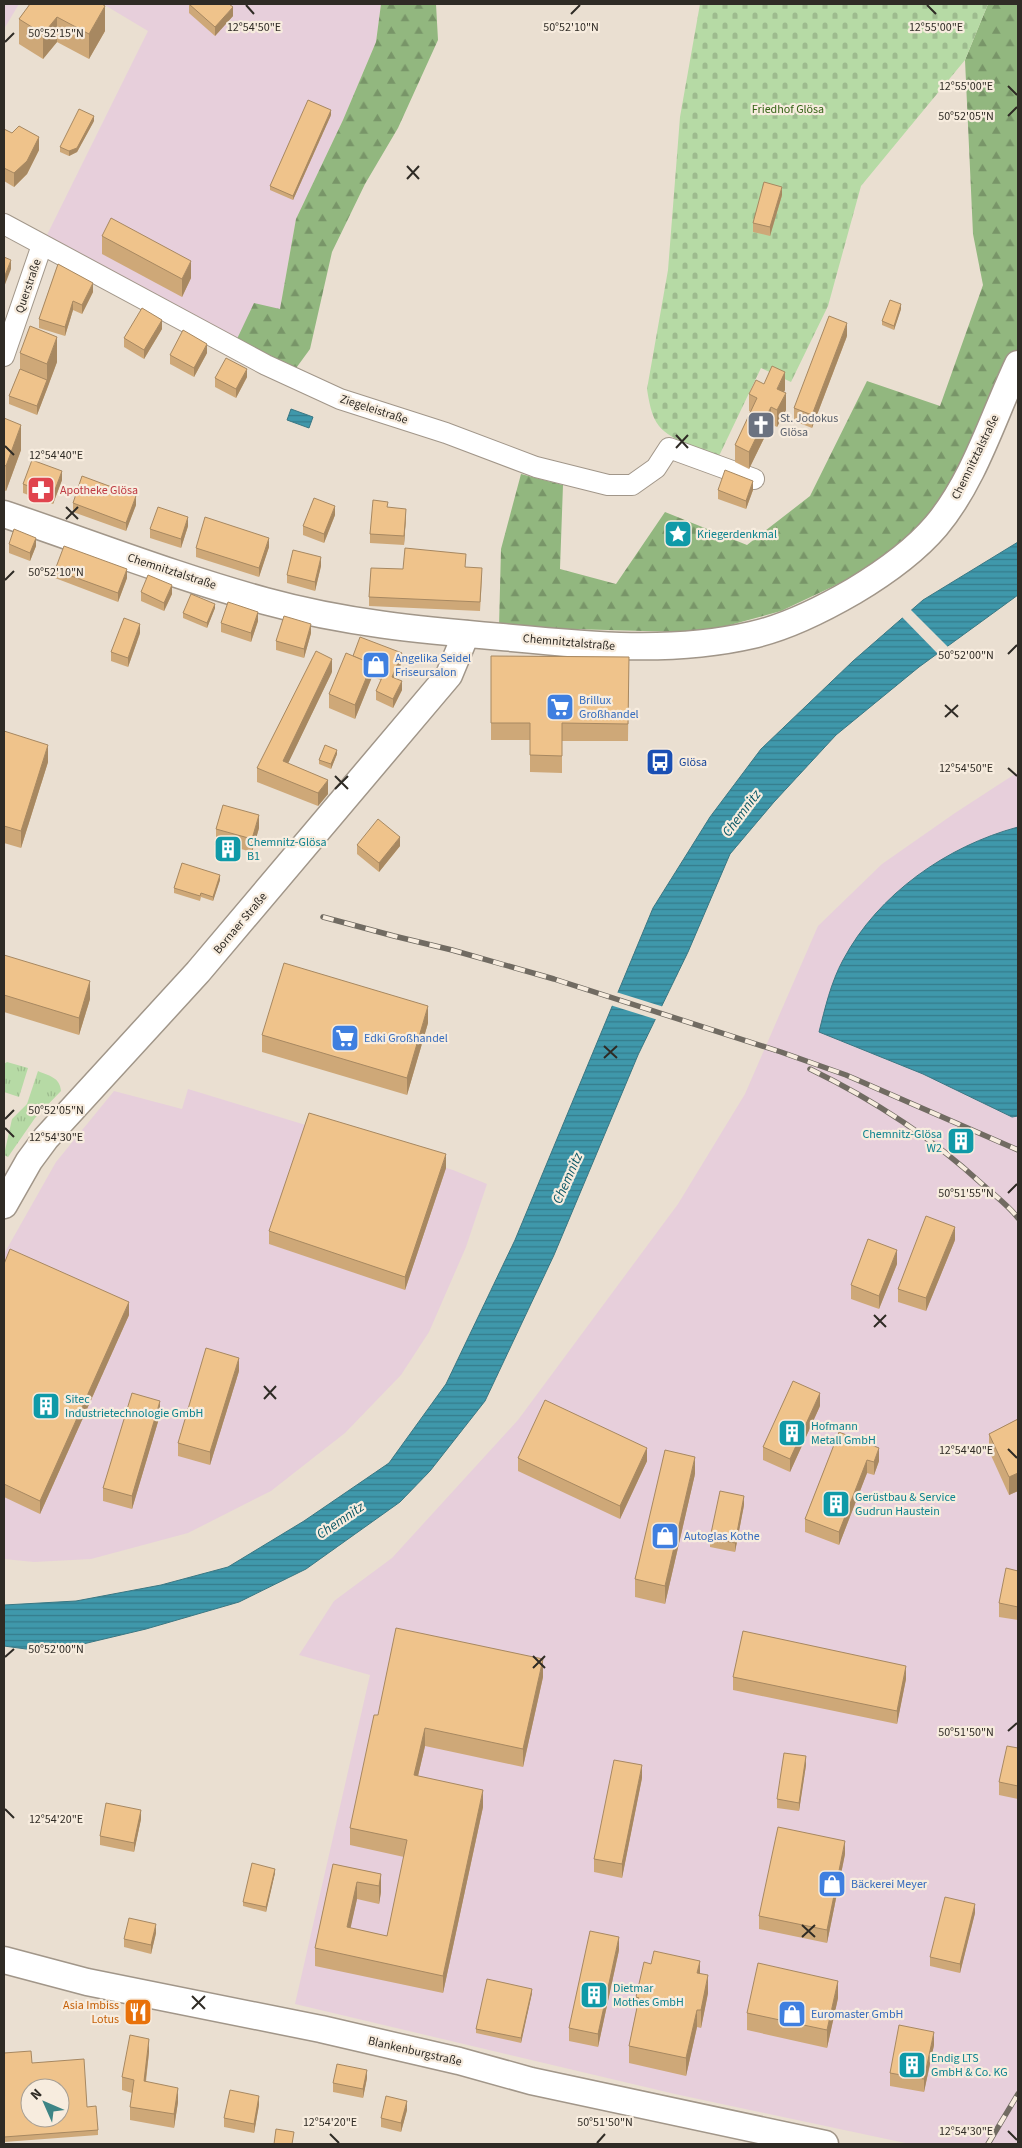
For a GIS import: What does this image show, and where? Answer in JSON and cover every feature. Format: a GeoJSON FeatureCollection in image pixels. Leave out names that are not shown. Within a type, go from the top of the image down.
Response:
{"type":"FeatureCollection","features":[{"type":"Feature","properties":{"kind":"main road","name":"Chemnitztalstraße"},"geometry":{"type":"LineString","coordinates":[[4,514],[263,600],[360,623],[623,647],[662,647],[754,635],[818,610],[889,569],[935,527],[954,502],[1018,364]]}},
{"type":"Feature","properties":{"kind":"main road","name":"Bornaer Straße"},"geometry":{"type":"LineString","coordinates":[[4,1205],[29,1161],[46,1138],[198,972],[449,675],[466,634]]}},
{"type":"Feature","properties":{"kind":"main road","name":"Blankenburgstraße"},"geometry":{"type":"LineString","coordinates":[[4,1960],[87,1982],[321,2029],[459,2061],[531,2081],[790,2140],[825,2144]]}},
{"type":"Feature","properties":{"kind":"street","name":"Ziegeleistraße"},"geometry":{"type":"LineString","coordinates":[[4,224],[266,365],[340,399],[446,433],[536,467],[608,485],[632,485],[656,468],[669,448],[754,479]]}},
{"type":"Feature","properties":{"kind":"street","name":"Querstraße"},"geometry":{"type":"LineString","coordinates":[[4,356],[42,246]]}},
{"type":"Feature","properties":{"kind":"shaded area"},"geometry":{"type":"Polygon","coordinates":[[[4,4],[19,4],[4,29],[4,4]]]}},
{"type":"Feature","properties":{"kind":"shaded area"},"geometry":{"type":"Polygon","coordinates":[[[103,4],[381,4],[376,42],[343,120],[296,219],[280,309],[235,341],[42,245],[148,31],[103,4]]]}},
{"type":"Feature","properties":{"kind":"shaded area"},"geometry":{"type":"Polygon","coordinates":[[[1018,772],[1018,2144],[910,2144],[675,2094],[295,2004],[370,1675],[299,1655],[334,1601],[392,1558],[518,1420],[678,1204],[745,1094],[818,926],[882,864],[1018,772]]]}},
{"type":"Feature","properties":{"kind":"shaded area"},"geometry":{"type":"Polygon","coordinates":[[[188,1089],[453,1170],[487,1184],[466,1247],[429,1332],[401,1375],[345,1433],[271,1491],[188,1533],[91,1559],[34,1562],[4,1559],[4,1254],[56,1162],[114,1091],[182,1109],[188,1089]]]}},
{"type":"Feature","properties":{"kind":"green space"},"geometry":{"type":"Polygon","coordinates":[[[381,4],[436,4],[438,40],[398,128],[365,184],[332,252],[310,349],[294,371],[236,341],[254,303],[280,309],[296,219],[343,120],[376,42],[381,4]]]}},
{"type":"Feature","properties":{"kind":"green space","name":"Friedhof Glösa"},"geometry":{"type":"Polygon","coordinates":[[[700,4],[988,4],[965,60],[861,186],[828,306],[791,382],[761,368],[719,456],[687,444],[665,432],[654,418],[647,389],[668,270],[680,117],[700,4]]]}},
{"type":"Feature","properties":{"kind":"green space"},"geometry":{"type":"Polygon","coordinates":[[[988,4],[1018,4],[1018,353],[943,499],[897,548],[853,577],[781,611],[719,628],[680,632],[499,627],[501,549],[521,474],[563,485],[560,569],[616,584],[665,512],[747,545],[810,496],[867,381],[940,406],[983,285],[973,234],[965,60],[988,4]]]}},
{"type":"Feature","properties":{"kind":"green space"},"geometry":{"type":"Polygon","coordinates":[[[7,1062],[28,1068],[19,1097],[4,1092],[4,1064],[7,1062]]]}},
{"type":"Feature","properties":{"kind":"green space"},"geometry":{"type":"Polygon","coordinates":[[[38,1071],[56,1080],[61,1091],[35,1118],[8,1157],[4,1155],[12,1119],[27,1104],[38,1071]]]}},
{"type":"Feature","properties":{"kind":"water"},"geometry":{"type":"Polygon","coordinates":[[[291,409],[313,417],[309,428],[287,420],[291,409]]]}},
{"type":"Feature","properties":{"kind":"water","name":"Chemnitz"},"geometry":{"type":"Polygon","coordinates":[[[1018,542],[1018,595],[919,667],[836,735],[774,802],[730,854],[688,952],[638,1055],[554,1255],[485,1401],[430,1471],[400,1502],[306,1569],[239,1602],[146,1629],[83,1644],[26,1649],[4,1646],[4,1605],[76,1601],[161,1585],[228,1567],[304,1521],[389,1463],[446,1384],[515,1240],[653,908],[710,817],[761,749],[853,661],[923,600],[1018,542]]]}},
{"type":"Feature","properties":{"kind":"water"},"geometry":{"type":"Polygon","coordinates":[[[1018,827],[1018,1116],[1012,1117],[923,1074],[819,1032],[839,968],[858,936],[875,914],[917,876],[941,860],[992,835],[1018,827]]]}},
{"type":"Feature","properties":{"kind":"pier"},"geometry":{"type":"Polygon","coordinates":[[[909,608],[949,648],[939,655],[901,616],[909,608]]]}},
{"type":"Feature","properties":{"kind":"pier"},"geometry":{"type":"Polygon","coordinates":[[[616,992],[664,1007],[658,1020],[610,1005],[616,992]]]}},
{"type":"Feature","properties":{"kind":"building"},"geometry":{"type":"Polygon","coordinates":[[[30,4],[102,4],[105,6],[89,34],[57,17],[43,34],[19,19],[30,4]]]}},
{"type":"Feature","properties":{"kind":"building"},"geometry":{"type":"Polygon","coordinates":[[[189,4],[229,4],[233,7],[215,27],[189,4]]]}},
{"type":"Feature","properties":{"kind":"building"},"geometry":{"type":"Polygon","coordinates":[[[308,100],[331,110],[293,196],[270,186],[308,100]]]}},
{"type":"Feature","properties":{"kind":"building"},"geometry":{"type":"Polygon","coordinates":[[[79,109],[94,116],[77,148],[69,151],[60,147],[79,109]]]}},
{"type":"Feature","properties":{"kind":"building"},"geometry":{"type":"Polygon","coordinates":[[[19,126],[39,137],[27,161],[14,173],[4,168],[4,129],[12,133],[19,126]]]}},
{"type":"Feature","properties":{"kind":"building"},"geometry":{"type":"Polygon","coordinates":[[[764,182],[782,187],[770,227],[753,223],[764,182]]]}},
{"type":"Feature","properties":{"kind":"building"},"geometry":{"type":"Polygon","coordinates":[[[111,218],[191,261],[182,279],[102,236],[111,218]]]}},
{"type":"Feature","properties":{"kind":"building"},"geometry":{"type":"Polygon","coordinates":[[[4,257],[11,260],[4,278],[4,257]]]}},
{"type":"Feature","properties":{"kind":"building"},"geometry":{"type":"Polygon","coordinates":[[[58,264],[93,283],[82,305],[73,301],[65,327],[39,319],[58,264]]]}},
{"type":"Feature","properties":{"kind":"building"},"geometry":{"type":"Polygon","coordinates":[[[890,300],[901,304],[894,326],[882,321],[890,300]]]}},
{"type":"Feature","properties":{"kind":"building"},"geometry":{"type":"Polygon","coordinates":[[[142,308],[162,320],[144,350],[124,338],[142,308]]]}},
{"type":"Feature","properties":{"kind":"building"},"geometry":{"type":"Polygon","coordinates":[[[829,316],[847,323],[812,415],[794,408],[829,316]]]}},
{"type":"Feature","properties":{"kind":"building"},"geometry":{"type":"Polygon","coordinates":[[[30,326],[57,337],[47,364],[20,353],[30,326]]]}},
{"type":"Feature","properties":{"kind":"building"},"geometry":{"type":"Polygon","coordinates":[[[183,330],[207,344],[194,368],[170,355],[183,330]]]}},
{"type":"Feature","properties":{"kind":"building"},"geometry":{"type":"Polygon","coordinates":[[[226,358],[247,369],[236,389],[215,378],[226,358]]]}},
{"type":"Feature","properties":{"kind":"building"},"geometry":{"type":"Polygon","coordinates":[[[772,366],[785,372],[777,389],[786,393],[777,410],[771,407],[749,452],[735,445],[757,398],[749,394],[756,380],[764,384],[772,366]]]}},
{"type":"Feature","properties":{"kind":"building"},"geometry":{"type":"Polygon","coordinates":[[[20,369],[47,380],[37,406],[9,396],[20,369]]]}},
{"type":"Feature","properties":{"kind":"building"},"geometry":{"type":"Polygon","coordinates":[[[4,418],[21,425],[6,466],[4,465],[4,418]]]}},
{"type":"Feature","properties":{"kind":"building"},"geometry":{"type":"Polygon","coordinates":[[[32,460],[62,471],[53,495],[23,484],[32,460]]]}},
{"type":"Feature","properties":{"kind":"building"},"geometry":{"type":"Polygon","coordinates":[[[725,470],[753,481],[746,501],[718,490],[725,470]]]}},
{"type":"Feature","properties":{"kind":"building"},"geometry":{"type":"Polygon","coordinates":[[[82,476],[136,496],[126,523],[73,503],[82,476]]]}},
{"type":"Feature","properties":{"kind":"building"},"geometry":{"type":"Polygon","coordinates":[[[314,498],[335,506],[324,534],[303,526],[314,498]]]}},
{"type":"Feature","properties":{"kind":"building"},"geometry":{"type":"Polygon","coordinates":[[[373,500],[388,502],[387,507],[406,509],[404,536],[370,534],[373,500]]]}},
{"type":"Feature","properties":{"kind":"building"},"geometry":{"type":"Polygon","coordinates":[[[158,507],[188,517],[181,539],[150,529],[158,507]]]}},
{"type":"Feature","properties":{"kind":"building"},"geometry":{"type":"Polygon","coordinates":[[[205,517],[269,538],[259,568],[196,548],[205,517]]]}},
{"type":"Feature","properties":{"kind":"building"},"geometry":{"type":"Polygon","coordinates":[[[14,529],[36,538],[30,553],[9,544],[14,529]]]}},
{"type":"Feature","properties":{"kind":"building"},"geometry":{"type":"Polygon","coordinates":[[[64,546],[127,569],[118,593],[55,570],[64,546]]]}},
{"type":"Feature","properties":{"kind":"building"},"geometry":{"type":"Polygon","coordinates":[[[405,548],[466,554],[465,567],[482,568],[480,602],[369,597],[371,568],[403,569],[405,548]]]}},
{"type":"Feature","properties":{"kind":"building"},"geometry":{"type":"Polygon","coordinates":[[[293,550],[321,557],[315,582],[287,575],[293,550]]]}},
{"type":"Feature","properties":{"kind":"building"},"geometry":{"type":"Polygon","coordinates":[[[148,575],[172,585],[164,603],[141,592],[148,575]]]}},
{"type":"Feature","properties":{"kind":"building"},"geometry":{"type":"Polygon","coordinates":[[[191,594],[215,604],[207,623],[183,613],[191,594]]]}},
{"type":"Feature","properties":{"kind":"building"},"geometry":{"type":"Polygon","coordinates":[[[228,602],[258,612],[251,633],[221,623],[228,602]]]}},
{"type":"Feature","properties":{"kind":"building"},"geometry":{"type":"Polygon","coordinates":[[[284,616],[311,624],[304,649],[276,641],[284,616]]]}},
{"type":"Feature","properties":{"kind":"building"},"geometry":{"type":"Polygon","coordinates":[[[124,618],[140,624],[128,658],[111,652],[124,618]]]}},
{"type":"Feature","properties":{"kind":"building"},"geometry":{"type":"Polygon","coordinates":[[[360,637],[402,653],[392,677],[402,681],[393,699],[376,691],[384,673],[372,668],[372,664],[353,656],[360,637]]]}},
{"type":"Feature","properties":{"kind":"building"},"geometry":{"type":"Polygon","coordinates":[[[316,651],[332,659],[283,761],[328,780],[318,793],[257,768],[316,651]]]}},
{"type":"Feature","properties":{"kind":"building"},"geometry":{"type":"Polygon","coordinates":[[[346,653],[372,664],[355,705],[329,694],[346,653]]]}},
{"type":"Feature","properties":{"kind":"building","name":"Brillux Großhandel"},"geometry":{"type":"Polygon","coordinates":[[[491,656],[629,657],[628,724],[562,723],[562,756],[530,755],[530,723],[491,723],[491,656]]]}},
{"type":"Feature","properties":{"kind":"building"},"geometry":{"type":"Polygon","coordinates":[[[4,731],[48,745],[21,831],[4,826],[4,731]]]}},
{"type":"Feature","properties":{"kind":"building"},"geometry":{"type":"Polygon","coordinates":[[[325,745],[337,750],[331,764],[319,760],[325,745]]]}},
{"type":"Feature","properties":{"kind":"building"},"geometry":{"type":"Polygon","coordinates":[[[223,805],[259,815],[252,839],[216,829],[223,805]]]}},
{"type":"Feature","properties":{"kind":"building"},"geometry":{"type":"Polygon","coordinates":[[[378,819],[400,837],[379,863],[357,845],[378,819]]]}},
{"type":"Feature","properties":{"kind":"building"},"geometry":{"type":"Polygon","coordinates":[[[216,838],[241,845],[239,851],[215,845],[216,838]]]}},
{"type":"Feature","properties":{"kind":"building"},"geometry":{"type":"Polygon","coordinates":[[[182,863],[220,875],[213,897],[201,893],[200,896],[174,888],[182,863]]]}},
{"type":"Feature","properties":{"kind":"building"},"geometry":{"type":"Polygon","coordinates":[[[4,955],[90,981],[79,1018],[4,995],[4,955]]]}},
{"type":"Feature","properties":{"kind":"building","name":"Edki Großhandel"},"geometry":{"type":"Polygon","coordinates":[[[284,963],[428,1006],[407,1078],[262,1035],[284,963]]]}},
{"type":"Feature","properties":{"kind":"building"},"geometry":{"type":"Polygon","coordinates":[[[309,1113],[446,1154],[405,1277],[269,1231],[309,1113]]]}},
{"type":"Feature","properties":{"kind":"building","name":"Chemnitz-Glösa W2"},"geometry":{"type":"Polygon","coordinates":[[[958,1127],[971,1132],[964,1147],[951,1141],[958,1127]]]}},
{"type":"Feature","properties":{"kind":"building"},"geometry":{"type":"Polygon","coordinates":[[[926,1216],[955,1227],[926,1298],[898,1289],[926,1216]]]}},
{"type":"Feature","properties":{"kind":"building"},"geometry":{"type":"Polygon","coordinates":[[[868,1239],[897,1250],[879,1296],[851,1285],[868,1239]]]}},
{"type":"Feature","properties":{"kind":"building","name":"Sitec Industrietechnologie GmbH"},"geometry":{"type":"Polygon","coordinates":[[[10,1249],[129,1302],[40,1501],[4,1484],[4,1264],[10,1249]]]}},
{"type":"Feature","properties":{"kind":"building"},"geometry":{"type":"Polygon","coordinates":[[[206,1348],[239,1358],[210,1452],[178,1443],[206,1348]]]}},
{"type":"Feature","properties":{"kind":"building","name":"Hofmann Metall GmbH"},"geometry":{"type":"Polygon","coordinates":[[[793,1381],[820,1393],[790,1459],[763,1447],[793,1381]]]}},
{"type":"Feature","properties":{"kind":"building"},"geometry":{"type":"Polygon","coordinates":[[[132,1393],[160,1401],[132,1496],[103,1488],[132,1393]]]}},
{"type":"Feature","properties":{"kind":"building"},"geometry":{"type":"Polygon","coordinates":[[[545,1400],[647,1448],[620,1506],[518,1458],[545,1400]]]}},
{"type":"Feature","properties":{"kind":"building"},"geometry":{"type":"Polygon","coordinates":[[[1018,1419],[1018,1473],[1009,1477],[989,1434],[1018,1419]]]}},
{"type":"Feature","properties":{"kind":"building","name":"Gerüstbau & Service Gudrun Haustein"},"geometry":{"type":"Polygon","coordinates":[[[839,1432],[879,1448],[874,1462],[867,1460],[839,1532],[805,1519],[839,1432]]]}},
{"type":"Feature","properties":{"kind":"building","name":"Autoglas Kothe"},"geometry":{"type":"Polygon","coordinates":[[[665,1450],[695,1457],[665,1586],[635,1579],[665,1450]]]}},
{"type":"Feature","properties":{"kind":"building"},"geometry":{"type":"Polygon","coordinates":[[[720,1491],[744,1496],[735,1543],[710,1538],[720,1491]]]}},
{"type":"Feature","properties":{"kind":"building"},"geometry":{"type":"Polygon","coordinates":[[[1006,1568],[1018,1571],[1018,1607],[999,1603],[1006,1568]]]}},
{"type":"Feature","properties":{"kind":"building"},"geometry":{"type":"Polygon","coordinates":[[[396,1628],[543,1659],[523,1749],[425,1728],[414,1775],[483,1790],[443,1976],[315,1948],[333,1864],[381,1874],[379,1886],[357,1882],[347,1927],[387,1936],[407,1840],[350,1828],[374,1715],[378,1715],[396,1628]]]}},
{"type":"Feature","properties":{"kind":"building"},"geometry":{"type":"Polygon","coordinates":[[[743,1631],[906,1666],[897,1711],[733,1677],[743,1631]]]}},
{"type":"Feature","properties":{"kind":"building"},"geometry":{"type":"Polygon","coordinates":[[[1007,1746],[1018,1748],[1018,1786],[999,1782],[1007,1746]]]}},
{"type":"Feature","properties":{"kind":"building"},"geometry":{"type":"Polygon","coordinates":[[[784,1753],[806,1756],[799,1803],[777,1799],[784,1753]]]}},
{"type":"Feature","properties":{"kind":"building"},"geometry":{"type":"Polygon","coordinates":[[[614,1760],[642,1765],[622,1864],[594,1859],[614,1760]]]}},
{"type":"Feature","properties":{"kind":"building"},"geometry":{"type":"Polygon","coordinates":[[[106,1803],[141,1810],[134,1843],[100,1836],[106,1803]]]}},
{"type":"Feature","properties":{"kind":"building"},"geometry":{"type":"Polygon","coordinates":[[[778,1827],[845,1841],[827,1930],[759,1916],[778,1827]]]}},
{"type":"Feature","properties":{"kind":"building"},"geometry":{"type":"Polygon","coordinates":[[[252,1863],[275,1869],[266,1907],[243,1902],[252,1863]]]}},
{"type":"Feature","properties":{"kind":"building"},"geometry":{"type":"Polygon","coordinates":[[[945,1897],[975,1904],[960,1964],[930,1957],[945,1897]]]}},
{"type":"Feature","properties":{"kind":"building"},"geometry":{"type":"Polygon","coordinates":[[[129,1918],[156,1924],[151,1945],[124,1939],[129,1918]]]}},
{"type":"Feature","properties":{"kind":"building","name":"Dietmar Mothes GmbH"},"geometry":{"type":"Polygon","coordinates":[[[590,1931],[619,1937],[598,2034],[569,2028],[590,1931]]]}},
{"type":"Feature","properties":{"kind":"building"},"geometry":{"type":"Polygon","coordinates":[[[654,1951],[700,1961],[697,1973],[708,1975],[701,2010],[697,2010],[686,2058],[629,2046],[639,1998],[636,1997],[644,1962],[651,1964],[654,1951]]]}},
{"type":"Feature","properties":{"kind":"building","name":"Euromaster GmbH"},"geometry":{"type":"Polygon","coordinates":[[[758,1963],[838,1981],[827,2030],[747,2013],[758,1963]]]}},
{"type":"Feature","properties":{"kind":"building"},"geometry":{"type":"Polygon","coordinates":[[[487,1979],[532,1989],[521,2038],[476,2029],[487,1979]]]}},
{"type":"Feature","properties":{"kind":"building","name":"Endig LTS GmbH & Co. KG"},"geometry":{"type":"Polygon","coordinates":[[[899,2025],[934,2032],[924,2079],[890,2073],[899,2025]]]}},
{"type":"Feature","properties":{"kind":"building"},"geometry":{"type":"Polygon","coordinates":[[[130,2035],[149,2039],[144,2081],[178,2088],[174,2114],[130,2107],[134,2080],[122,2077],[130,2035]]]}},
{"type":"Feature","properties":{"kind":"building"},"geometry":{"type":"Polygon","coordinates":[[[31,2051],[32,2063],[84,2059],[87,2107],[96,2106],[98,2130],[4,2137],[4,2053],[31,2051]]]}},
{"type":"Feature","properties":{"kind":"building"},"geometry":{"type":"Polygon","coordinates":[[[337,2064],[367,2070],[363,2089],[333,2083],[337,2064]]]}},
{"type":"Feature","properties":{"kind":"building"},"geometry":{"type":"Polygon","coordinates":[[[230,2090],[259,2096],[254,2124],[224,2118],[230,2090]]]}},
{"type":"Feature","properties":{"kind":"building"},"geometry":{"type":"Polygon","coordinates":[[[386,2096],[407,2101],[401,2123],[381,2118],[386,2096]]]}},
{"type":"Feature","properties":{"kind":"building"},"geometry":{"type":"Polygon","coordinates":[[[276,2129],[294,2132],[292,2144],[274,2144],[276,2129]]]}},
{"type":"Feature","properties":{"kind":"railway"},"geometry":{"type":"LineString","coordinates":[[323,917],[452,950],[554,979],[781,1052],[846,1075],[1018,1150]]}},
{"type":"Feature","properties":{"kind":"railway"},"geometry":{"type":"LineString","coordinates":[[810,1069],[856,1093],[922,1135],[963,1167],[1018,1218]]}},
{"type":"Feature","properties":{"kind":"railway"},"geometry":{"type":"LineString","coordinates":[[988,2144],[1018,2094]]}},
{"type":"Feature","properties":{"kind":"place","name":"St. Jodokus Glösa"},"geometry":{"type":"Point","coordinates":[761,425]}},
{"type":"Feature","properties":{"kind":"place","name":"Apotheke Glösa"},"geometry":{"type":"Point","coordinates":[41,490]}},
{"type":"Feature","properties":{"kind":"place","name":"Kriegerdenkmal"},"geometry":{"type":"Point","coordinates":[678,534]}},
{"type":"Feature","properties":{"kind":"place","name":"Angelika Seidel Friseursalon"},"geometry":{"type":"Point","coordinates":[376,665]}},
{"type":"Feature","properties":{"kind":"place","name":"Brillux Großhandel"},"geometry":{"type":"Point","coordinates":[560,707]}},
{"type":"Feature","properties":{"kind":"place","name":"Glösa"},"geometry":{"type":"Point","coordinates":[660,762]}},
{"type":"Feature","properties":{"kind":"place","name":"Chemnitz-Glösa B1"},"geometry":{"type":"Point","coordinates":[228,849]}},
{"type":"Feature","properties":{"kind":"place","name":"Edki Großhandel"},"geometry":{"type":"Point","coordinates":[345,1038]}},
{"type":"Feature","properties":{"kind":"place","name":"Chemnitz-Glösa W2"},"geometry":{"type":"Point","coordinates":[961,1141]}},
{"type":"Feature","properties":{"kind":"place","name":"Sitec Industrietechnologie GmbH"},"geometry":{"type":"Point","coordinates":[46,1406]}},
{"type":"Feature","properties":{"kind":"place","name":"Hofmann Metall GmbH"},"geometry":{"type":"Point","coordinates":[792,1433]}},
{"type":"Feature","properties":{"kind":"place","name":"Gerüstbau & Service Gudrun Haustein"},"geometry":{"type":"Point","coordinates":[836,1504]}},
{"type":"Feature","properties":{"kind":"place","name":"Autoglas Kothe"},"geometry":{"type":"Point","coordinates":[665,1536]}},
{"type":"Feature","properties":{"kind":"place","name":"Bäckerei Meyer"},"geometry":{"type":"Point","coordinates":[832,1884]}},
{"type":"Feature","properties":{"kind":"place","name":"Dietmar Mothes GmbH"},"geometry":{"type":"Point","coordinates":[594,1995]}},
{"type":"Feature","properties":{"kind":"place","name":"Asia Imbiss Lotus"},"geometry":{"type":"Point","coordinates":[138,2012]}},
{"type":"Feature","properties":{"kind":"place","name":"Euromaster GmbH"},"geometry":{"type":"Point","coordinates":[792,2014]}},
{"type":"Feature","properties":{"kind":"place","name":"Endig LTS GmbH & Co. KG"},"geometry":{"type":"Point","coordinates":[912,2065]}}]}
